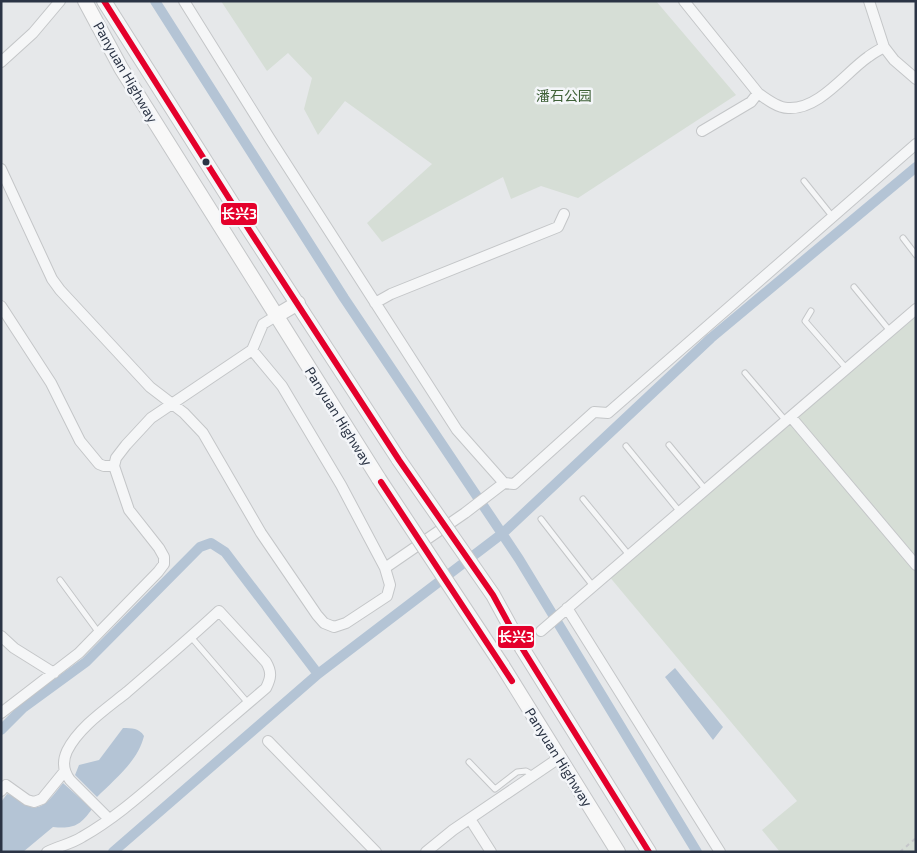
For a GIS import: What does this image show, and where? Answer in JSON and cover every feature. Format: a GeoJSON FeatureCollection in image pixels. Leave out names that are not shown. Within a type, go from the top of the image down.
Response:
{"type":"FeatureCollection","features":[{"type":"Feature","properties":{"kind":"main road","name":"Panyuan Highway"},"geometry":{"type":"LineString","coordinates":[[85,1],[121,68],[276,316],[379,480],[502,665],[618,852]]}},
{"type":"Feature","properties":{"kind":"main road","name":"Panyuan Highway"},"geometry":{"type":"LineString","coordinates":[[104,1],[244,222],[399,460],[492,595],[522,648],[649,852]]}},
{"type":"Feature","properties":{"kind":"main road"},"geometry":{"type":"LineString","coordinates":[[276,316],[298,303]]}},
{"type":"Feature","properties":{"kind":"street"},"geometry":{"type":"LineString","coordinates":[[1,62],[34,33],[60,1]]}},
{"type":"Feature","properties":{"kind":"street"},"geometry":{"type":"LineString","coordinates":[[184,1],[270,139],[458,430],[501,485]]}},
{"type":"Feature","properties":{"kind":"street"},"geometry":{"type":"LineString","coordinates":[[684,1],[758,93],[766,99],[788,108],[803,106],[832,89],[867,58],[884,47]]}},
{"type":"Feature","properties":{"kind":"street"},"geometry":{"type":"LineString","coordinates":[[869,1],[884,47],[894,60],[916,79]]}},
{"type":"Feature","properties":{"kind":"street"},"geometry":{"type":"LineString","coordinates":[[702,132],[751,102],[758,93]]}},
{"type":"Feature","properties":{"kind":"street"},"geometry":{"type":"LineString","coordinates":[[385,568],[465,513],[501,485],[514,484],[594,412],[608,413],[916,144]]}},
{"type":"Feature","properties":{"kind":"street"},"geometry":{"type":"LineString","coordinates":[[3,175],[52,279],[60,290],[150,387],[172,403],[202,433],[261,533],[317,615],[324,623],[334,626],[346,623],[386,596],[390,585],[385,568],[341,484],[282,386],[252,350]]}},
{"type":"Feature","properties":{"kind":"street"},"geometry":{"type":"LineString","coordinates":[[375,303],[391,294],[558,226],[564,214]]}},
{"type":"Feature","properties":{"kind":"street"},"geometry":{"type":"LineString","coordinates":[[1,306],[51,383],[80,441],[99,464],[114,466]]}},
{"type":"Feature","properties":{"kind":"street"},"geometry":{"type":"LineString","coordinates":[[541,631],[916,309]]}},
{"type":"Feature","properties":{"kind":"street"},"geometry":{"type":"LineString","coordinates":[[1,713],[79,653],[164,564],[164,558],[159,548],[129,510],[114,466],[116,458],[152,418],[252,350],[263,324],[276,316]]}},
{"type":"Feature","properties":{"kind":"street"},"geometry":{"type":"LineString","coordinates":[[789,419],[916,565]]}},
{"type":"Feature","properties":{"kind":"street"},"geometry":{"type":"LineString","coordinates":[[565,610],[720,852]]}},
{"type":"Feature","properties":{"kind":"street"},"geometry":{"type":"LineString","coordinates":[[47,852],[83,837],[109,819],[135,800],[266,688],[271,679],[270,670],[266,662],[219,611],[77,736],[67,751],[64,772],[109,819]]}},
{"type":"Feature","properties":{"kind":"street"},"geometry":{"type":"LineString","coordinates":[[1,636],[14,648],[54,673]]}},
{"type":"Feature","properties":{"kind":"street"},"geometry":{"type":"LineString","coordinates":[[268,741],[376,852]]}},
{"type":"Feature","properties":{"kind":"street"},"geometry":{"type":"LineString","coordinates":[[426,852],[453,830],[559,758]]}},
{"type":"Feature","properties":{"kind":"street"},"geometry":{"type":"LineString","coordinates":[[1,790],[6,785],[27,800],[34,802],[42,798],[64,772]]}},
{"type":"Feature","properties":{"kind":"street"},"geometry":{"type":"LineString","coordinates":[[470,818],[491,852]]}},
{"type":"Feature","properties":{"kind":"lane"},"geometry":{"type":"LineString","coordinates":[[804,181],[832,216]]}},
{"type":"Feature","properties":{"kind":"lane"},"geometry":{"type":"LineString","coordinates":[[903,238],[916,255]]}},
{"type":"Feature","properties":{"kind":"lane"},"geometry":{"type":"LineString","coordinates":[[854,287],[890,331]]}},
{"type":"Feature","properties":{"kind":"lane"},"geometry":{"type":"LineString","coordinates":[[811,311],[805,321],[846,369]]}},
{"type":"Feature","properties":{"kind":"lane"},"geometry":{"type":"LineString","coordinates":[[745,373],[789,419]]}},
{"type":"Feature","properties":{"kind":"lane"},"geometry":{"type":"LineString","coordinates":[[669,444],[706,490]]}},
{"type":"Feature","properties":{"kind":"lane"},"geometry":{"type":"LineString","coordinates":[[626,446],[680,512]]}},
{"type":"Feature","properties":{"kind":"lane"},"geometry":{"type":"LineString","coordinates":[[583,499],[629,555]]}},
{"type":"Feature","properties":{"kind":"lane"},"geometry":{"type":"LineString","coordinates":[[541,519],[593,586]]}},
{"type":"Feature","properties":{"kind":"lane"},"geometry":{"type":"LineString","coordinates":[[60,580],[99,633]]}},
{"type":"Feature","properties":{"kind":"lane"},"geometry":{"type":"LineString","coordinates":[[191,637],[248,703]]}},
{"type":"Feature","properties":{"kind":"lane"},"geometry":{"type":"LineString","coordinates":[[469,762],[495,788],[518,772],[526,771],[533,775]]}},
{"type":"Feature","properties":{"kind":"path"},"geometry":{"type":"LineString","coordinates":[[900,852],[916,838]]}},
{"type":"Feature","properties":{"kind":"green space","name":"潘石公园"},"geometry":{"type":"Polygon","coordinates":[[[221,1],[656,1],[736,95],[578,198],[541,186],[511,199],[503,177],[382,242],[367,223],[432,164],[345,101],[318,135],[304,109],[312,78],[288,53],[267,71],[221,1]]]}},
{"type":"Feature","properties":{"kind":"green space"},"geometry":{"type":"Polygon","coordinates":[[[916,312],[916,852],[780,852],[762,830],[797,801],[608,575],[916,312]]]}},
{"type":"Feature","properties":{"kind":"water"},"geometry":{"type":"Polygon","coordinates":[[[675,668],[723,727],[713,740],[665,677],[675,668]]]}},
{"type":"Feature","properties":{"kind":"water"},"geometry":{"type":"Polygon","coordinates":[[[123,728],[140,731],[144,736],[141,745],[131,762],[97,797],[75,775],[79,765],[99,760],[123,728]]]}},
{"type":"Feature","properties":{"kind":"water"},"geometry":{"type":"Polygon","coordinates":[[[63,783],[92,809],[84,819],[71,827],[53,827],[23,852],[1,852],[1,802],[7,794],[31,807],[42,806],[63,783]]]}},
{"type":"Feature","properties":{"kind":"waterway"},"geometry":{"type":"LineString","coordinates":[[155,1],[344,298],[519,559],[697,852]]}},
{"type":"Feature","properties":{"kind":"waterway"},"geometry":{"type":"LineString","coordinates":[[113,852],[318,674],[503,533],[711,338],[916,167]]}},
{"type":"Feature","properties":{"kind":"waterway"},"geometry":{"type":"LineString","coordinates":[[1,730],[23,708],[86,662],[200,547],[211,543],[225,552],[318,674]]}},
{"type":"Feature","properties":{"kind":"transit line","name":"长兴3"},"geometry":{"type":"LineString","coordinates":[[104,1],[244,222],[399,460],[493,595],[522,648],[649,852]]}},
{"type":"Feature","properties":{"kind":"transit line","name":"长兴3"},"geometry":{"type":"LineString","coordinates":[[381,482],[512,681]]}}]}
